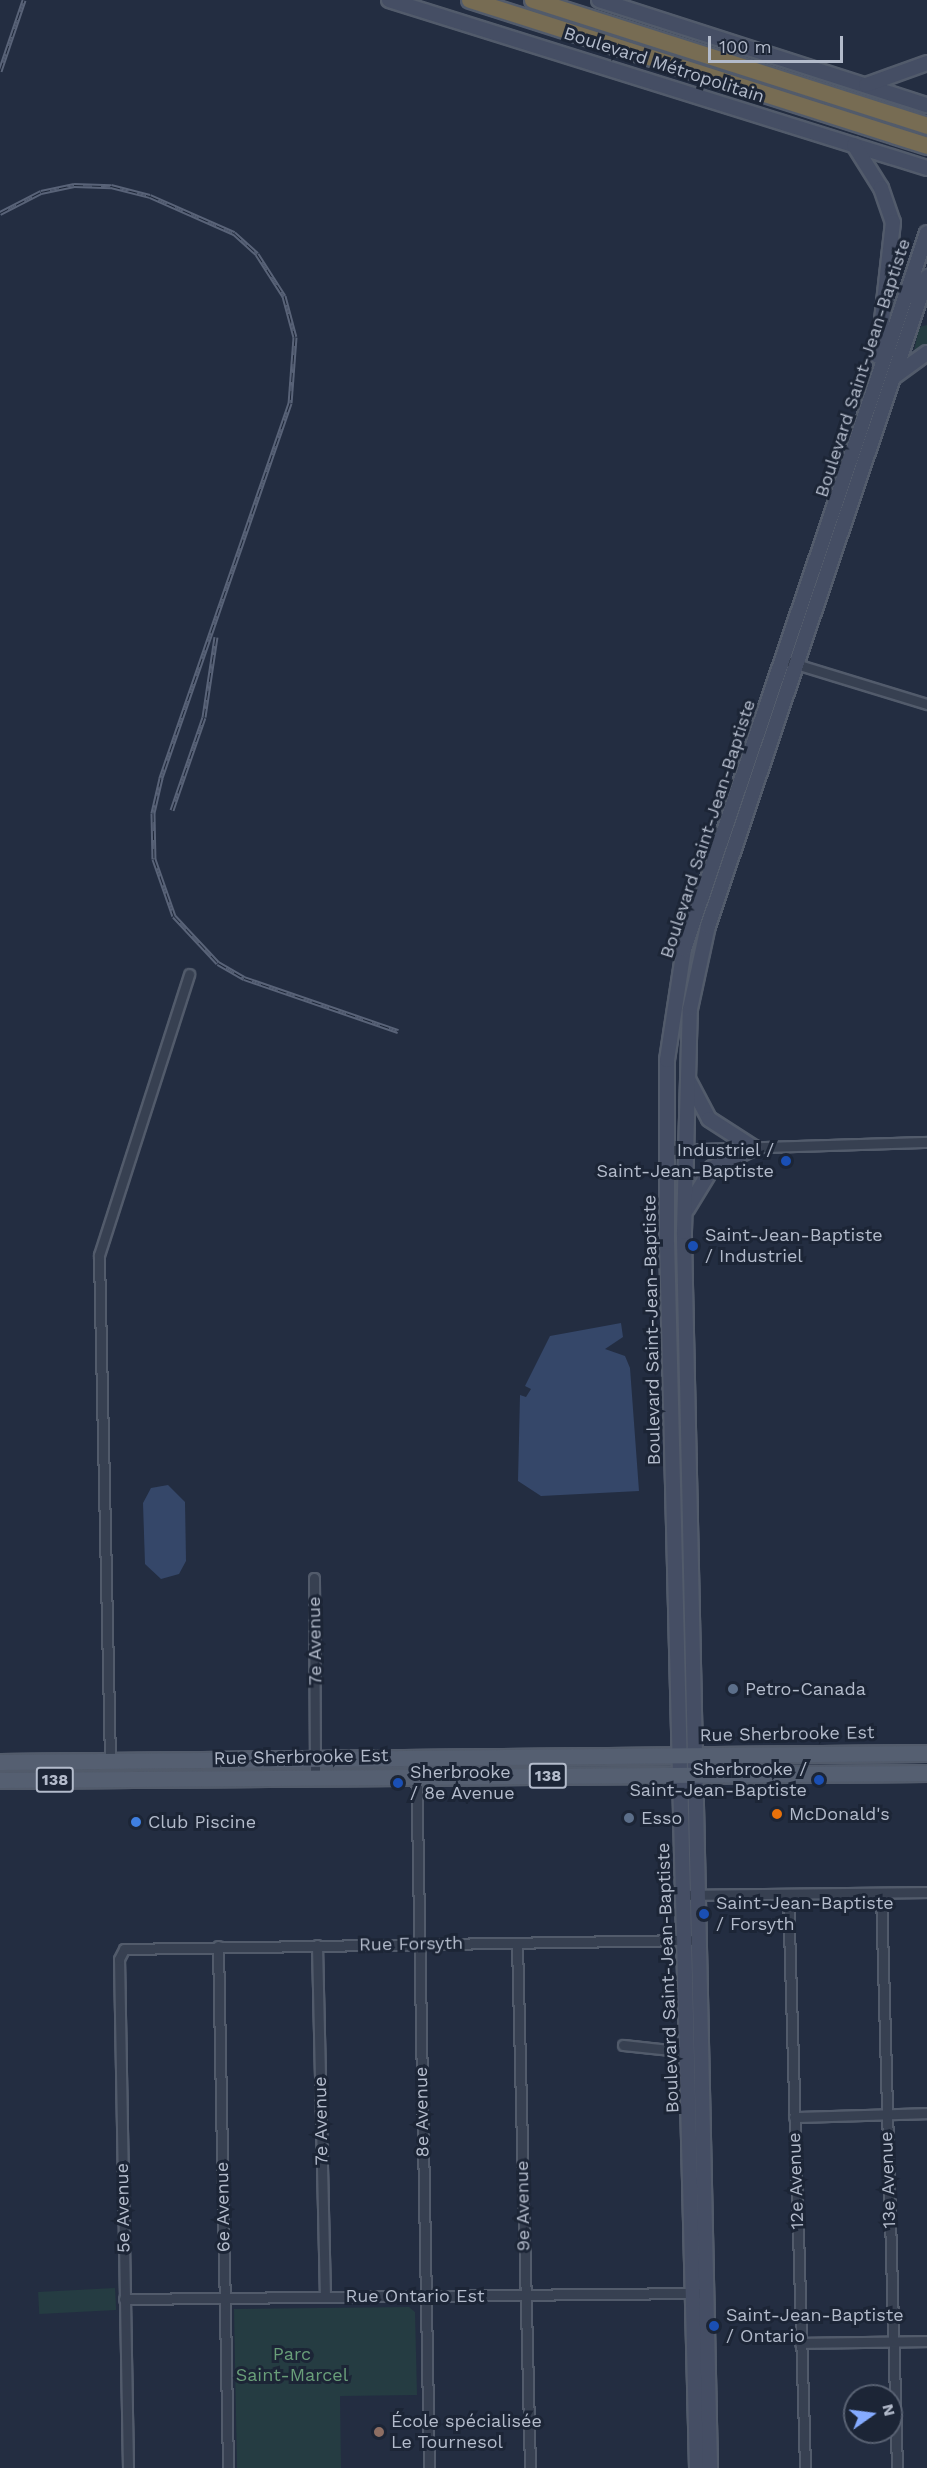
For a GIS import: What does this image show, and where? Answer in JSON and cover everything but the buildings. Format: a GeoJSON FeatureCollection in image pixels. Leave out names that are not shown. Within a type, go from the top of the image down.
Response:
{"type":"FeatureCollection","features":[{"type":"Feature","properties":{"kind":"highway"},"geometry":{"type":"LineString","coordinates":[[470,0],[927,146]]}},
{"type":"Feature","properties":{"kind":"highway"},"geometry":{"type":"LineString","coordinates":[[533,0],[927,126]]}},
{"type":"Feature","properties":{"kind":"main road","name":"Boulevard Métropolitain"},"geometry":{"type":"LineString","coordinates":[[389,0],[927,168]]}},
{"type":"Feature","properties":{"kind":"main road"},"geometry":{"type":"LineString","coordinates":[[599,0],[927,105]]}},
{"type":"Feature","properties":{"kind":"main road"},"geometry":{"type":"LineString","coordinates":[[866,85],[927,63]]}},
{"type":"Feature","properties":{"kind":"main road"},"geometry":{"type":"LineString","coordinates":[[854,145],[881,188],[893,222],[877,371]]}},
{"type":"Feature","properties":{"kind":"main road","name":"Boulevard Saint-Jean-Baptiste"},"geometry":{"type":"LineString","coordinates":[[686,1755],[690,1571],[684,1150],[690,1009],[708,926],[877,371],[927,233]]}},
{"type":"Feature","properties":{"kind":"main road","name":"Boulevard Saint-Jean-Baptiste"},"geometry":{"type":"LineString","coordinates":[[710,2468],[700,2293],[687,1776],[674,1572],[666,1150],[668,1060],[684,949],[895,376],[921,317],[927,276]]}},
{"type":"Feature","properties":{"kind":"main road"},"geometry":{"type":"LineString","coordinates":[[903,304],[921,317]]}},
{"type":"Feature","properties":{"kind":"main road"},"geometry":{"type":"LineString","coordinates":[[895,376],[927,353]]}},
{"type":"Feature","properties":{"kind":"main road"},"geometry":{"type":"LineString","coordinates":[[687,1063],[697,1102],[709,1119],[754,1148]]}},
{"type":"Feature","properties":{"kind":"main road"},"geometry":{"type":"LineString","coordinates":[[684,1232],[694,1190],[712,1168],[754,1148]]}},
{"type":"Feature","properties":{"kind":"main road"},"geometry":{"type":"LineString","coordinates":[[671,1359],[686,1359]]}},
{"type":"Feature","properties":{"kind":"main road"},"geometry":{"type":"LineString","coordinates":[[673,1527],[689,1527]]}},
{"type":"Feature","properties":{"kind":"main road"},"geometry":{"type":"LineString","coordinates":[[674,1572],[690,1571]]}},
{"type":"Feature","properties":{"kind":"main road"},"geometry":{"type":"LineString","coordinates":[[868,1773],[869,1753]]}},
{"type":"Feature","properties":{"kind":"main road","name":"Rue Sherbrooke Est"},"geometry":{"type":"LineString","coordinates":[[0,1762],[927,1753]]}},
{"type":"Feature","properties":{"kind":"main road"},"geometry":{"type":"LineString","coordinates":[[535,1776],[536,1756]]}},
{"type":"Feature","properties":{"kind":"main road"},"geometry":{"type":"LineString","coordinates":[[257,1759],[259,1777]]}},
{"type":"Feature","properties":{"kind":"main road"},"geometry":{"type":"LineString","coordinates":[[216,1760],[216,1778]]}},
{"type":"Feature","properties":{"kind":"main road"},"geometry":{"type":"LineString","coordinates":[[110,1761],[111,1780]]}},
{"type":"Feature","properties":{"kind":"main road","name":"Rue Sherbrooke Est"},"geometry":{"type":"LineString","coordinates":[[0,1780],[315,1775],[687,1776],[927,1773]]}},
{"type":"Feature","properties":{"kind":"main road","name":"Boulevard Saint-Jean-Baptiste"},"geometry":{"type":"LineString","coordinates":[[697,2468],[700,2293]]}},
{"type":"Feature","properties":{"kind":"street"},"geometry":{"type":"LineString","coordinates":[[790,662],[927,704]]}},
{"type":"Feature","properties":{"kind":"street"},"geometry":{"type":"LineString","coordinates":[[110,1761],[99,1255],[189,974]]}},
{"type":"Feature","properties":{"kind":"street"},"geometry":{"type":"LineString","coordinates":[[666,1150],[927,1142]]}},
{"type":"Feature","properties":{"kind":"street","name":"7e Avenue"},"geometry":{"type":"LineString","coordinates":[[314,1578],[315,1775]]}},
{"type":"Feature","properties":{"kind":"street","name":"8e Avenue"},"geometry":{"type":"LineString","coordinates":[[416,1757],[429,2468]]}},
{"type":"Feature","properties":{"kind":"street"},"geometry":{"type":"LineString","coordinates":[[690,1894],[927,1892]]}},
{"type":"Feature","properties":{"kind":"street","name":"13e Avenue"},"geometry":{"type":"LineString","coordinates":[[881,1893],[897,2468]]}},
{"type":"Feature","properties":{"kind":"street","name":"12e Avenue"},"geometry":{"type":"LineString","coordinates":[[788,1894],[805,2468]]}},
{"type":"Feature","properties":{"kind":"street","name":"Rue Forsyth"},"geometry":{"type":"LineString","coordinates":[[124,1949],[692,1940]]}},
{"type":"Feature","properties":{"kind":"street","name":"9e Avenue"},"geometry":{"type":"LineString","coordinates":[[517,1943],[530,2468]]}},
{"type":"Feature","properties":{"kind":"street","name":"7e Avenue"},"geometry":{"type":"LineString","coordinates":[[317,1945],[325,2297]]}},
{"type":"Feature","properties":{"kind":"street","name":"6e Avenue"},"geometry":{"type":"LineString","coordinates":[[218,1946],[228,2468]]}},
{"type":"Feature","properties":{"kind":"street","name":"5e Avenue"},"geometry":{"type":"LineString","coordinates":[[124,1949],[119,1959],[128,2468]]}},
{"type":"Feature","properties":{"kind":"street"},"geometry":{"type":"LineString","coordinates":[[623,2045],[694,2052]]}},
{"type":"Feature","properties":{"kind":"street"},"geometry":{"type":"LineString","coordinates":[[794,2117],[927,2113]]}},
{"type":"Feature","properties":{"kind":"street","name":"Rue Ontario Est"},"geometry":{"type":"LineString","coordinates":[[124,2299],[700,2293]]}},
{"type":"Feature","properties":{"kind":"street"},"geometry":{"type":"LineString","coordinates":[[800,2343],[927,2341]]}},
{"type":"Feature","properties":{"kind":"green space"},"geometry":{"type":"Polygon","coordinates":[[[927,325],[927,346],[913,356],[919,327],[927,325]]]}},
{"type":"Feature","properties":{"kind":"green space"},"geometry":{"type":"Polygon","coordinates":[[[115,2288],[116,2310],[39,2314],[38,2292],[115,2288]]]}},
{"type":"Feature","properties":{"kind":"green space","name":"Parc Saint-Marcel"},"geometry":{"type":"Polygon","coordinates":[[[409,2307],[415,2312],[417,2395],[340,2396],[341,2468],[237,2468],[234,2309],[409,2307]]]}},
{"type":"Feature","properties":{"kind":"water"},"geometry":{"type":"Polygon","coordinates":[[[621,1323],[623,1337],[605,1349],[625,1356],[630,1368],[639,1491],[541,1496],[518,1481],[520,1395],[526,1397],[531,1389],[525,1386],[550,1336],[621,1323]]]}},
{"type":"Feature","properties":{"kind":"water"},"geometry":{"type":"Polygon","coordinates":[[[168,1485],[185,1502],[186,1561],[179,1574],[161,1579],[145,1564],[143,1503],[151,1488],[168,1485]]]}},
{"type":"Feature","properties":{"kind":"railway"},"geometry":{"type":"LineString","coordinates":[[0,71],[24,0]]}},
{"type":"Feature","properties":{"kind":"railway"},"geometry":{"type":"LineString","coordinates":[[0,213],[41,192],[74,185],[111,186],[150,196],[234,233],[257,254],[284,296],[295,337],[290,403],[161,778],[153,813],[154,859],[174,916],[218,963],[244,978],[398,1031]]}},
{"type":"Feature","properties":{"kind":"railway"},"geometry":{"type":"LineString","coordinates":[[172,810],[204,717],[216,637]]}},
{"type":"Feature","properties":{"kind":"place","name":"Industriel / Saint-Jean-Baptiste"},"geometry":{"type":"Point","coordinates":[786,1161]}},
{"type":"Feature","properties":{"kind":"place","name":"Saint-Jean-Baptiste / Industriel"},"geometry":{"type":"Point","coordinates":[693,1246]}},
{"type":"Feature","properties":{"kind":"place","name":"Petro-Canada"},"geometry":{"type":"Point","coordinates":[733,1689]}},
{"type":"Feature","properties":{"kind":"place","name":"Sherbrooke / Saint-Jean-Baptiste"},"geometry":{"type":"Point","coordinates":[819,1780]}},
{"type":"Feature","properties":{"kind":"place","name":"Sherbrooke / 8e Avenue"},"geometry":{"type":"Point","coordinates":[398,1783]}},
{"type":"Feature","properties":{"kind":"place","name":"McDonald's"},"geometry":{"type":"Point","coordinates":[777,1814]}},
{"type":"Feature","properties":{"kind":"place","name":"Esso"},"geometry":{"type":"Point","coordinates":[629,1818]}},
{"type":"Feature","properties":{"kind":"place","name":"Club Piscine"},"geometry":{"type":"Point","coordinates":[136,1822]}},
{"type":"Feature","properties":{"kind":"place","name":"Saint-Jean-Baptiste / Forsyth"},"geometry":{"type":"Point","coordinates":[704,1914]}},
{"type":"Feature","properties":{"kind":"place","name":"Saint-Jean-Baptiste / Ontario"},"geometry":{"type":"Point","coordinates":[714,2326]}},
{"type":"Feature","properties":{"kind":"place","name":"École spécialisée Le Tournesol"},"geometry":{"type":"Point","coordinates":[379,2432]}}]}
